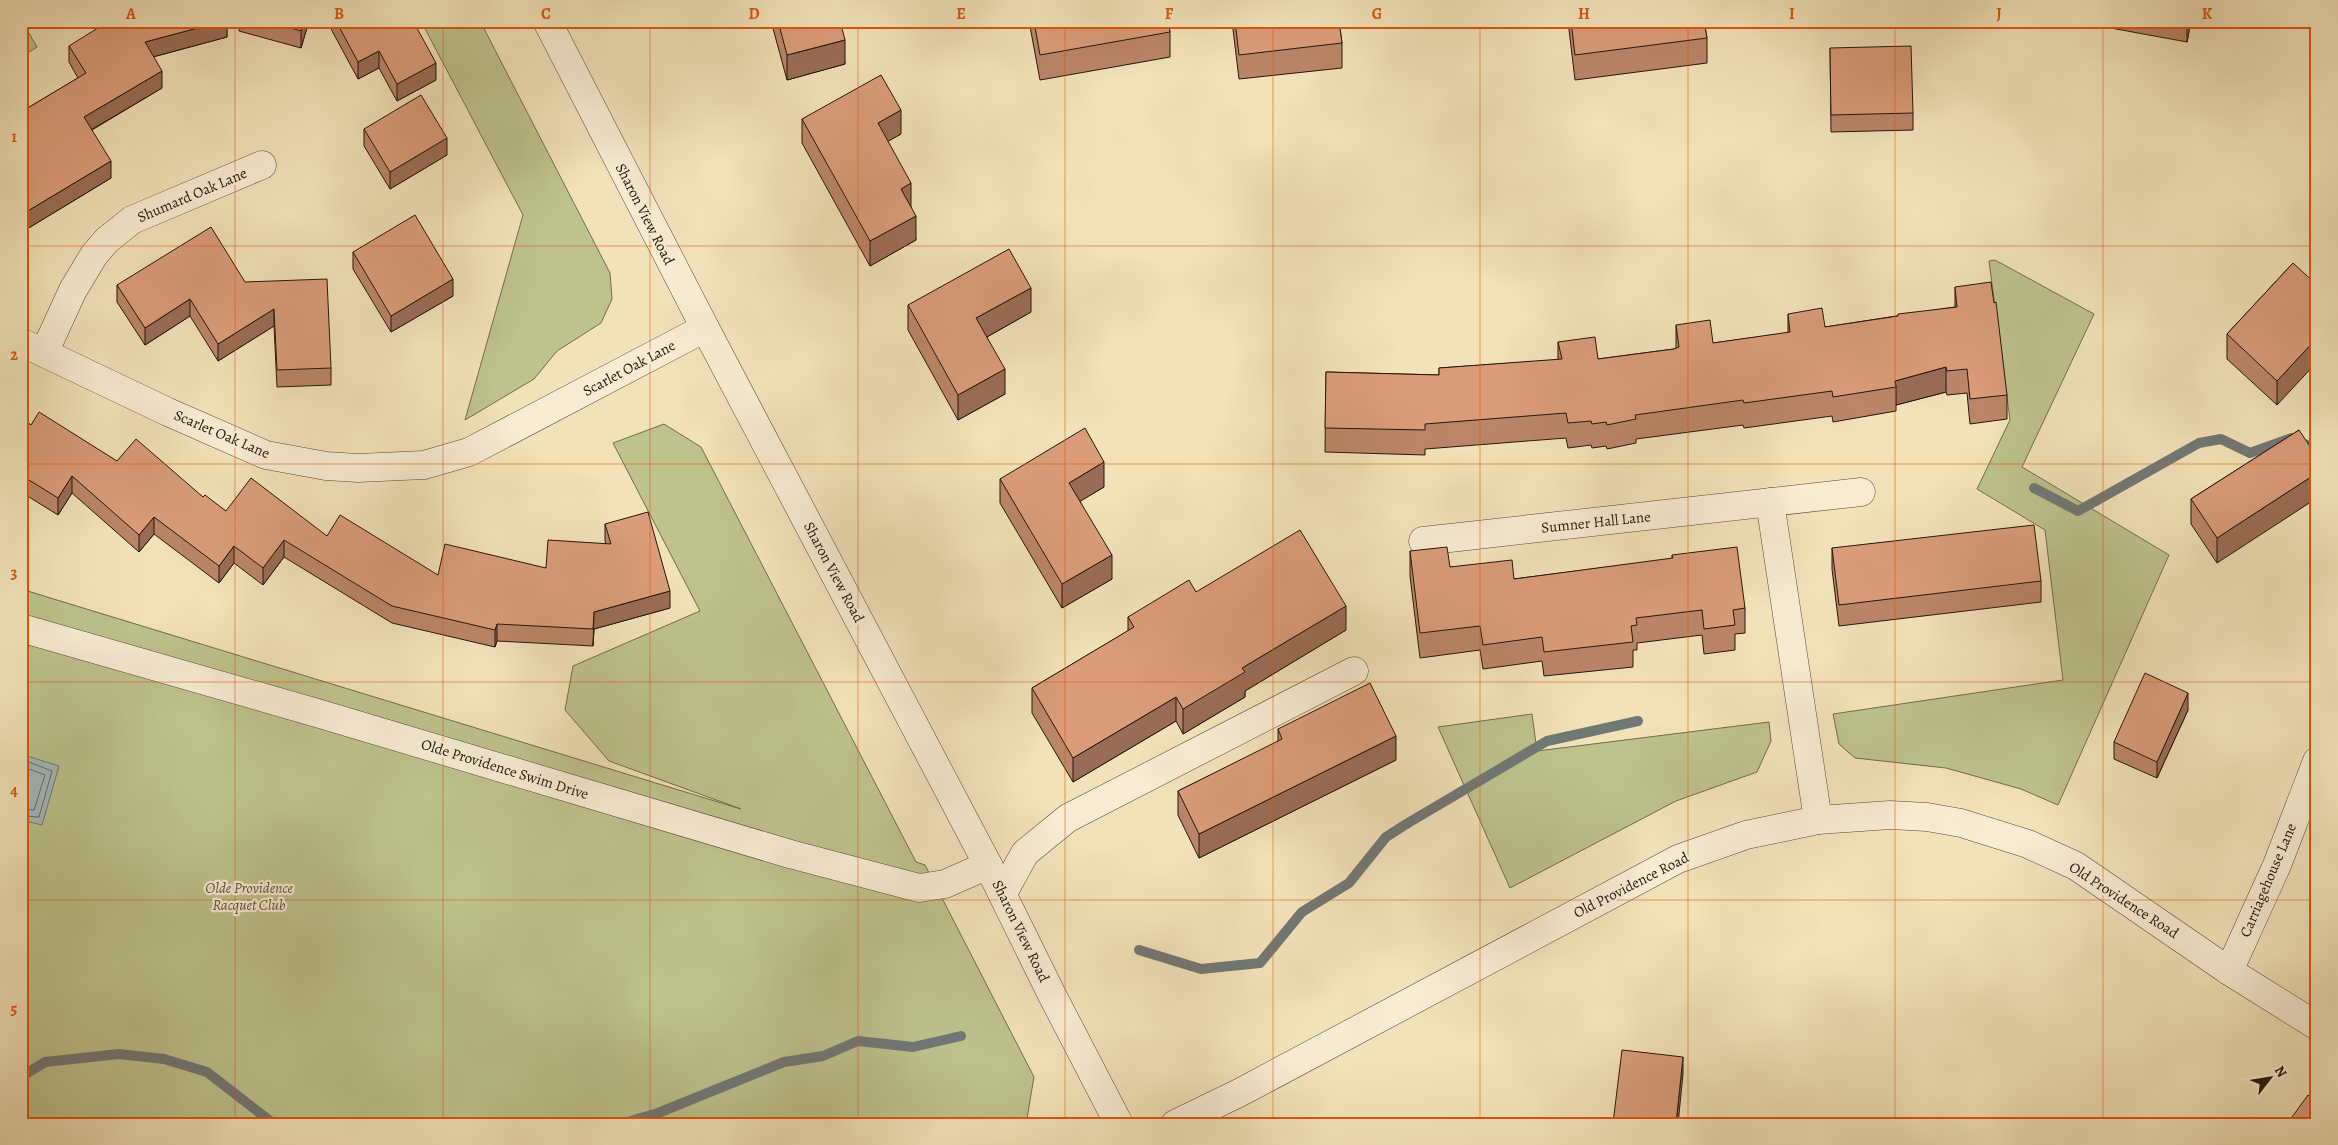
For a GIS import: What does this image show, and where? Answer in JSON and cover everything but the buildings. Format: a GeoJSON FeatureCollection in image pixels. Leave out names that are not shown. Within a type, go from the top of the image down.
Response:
{"type":"FeatureCollection","features":[{"type":"Feature","properties":{"kind":"street","name":"Sharon View Road"},"geometry":{"type":"LineString","coordinates":[[547,21],[705,328],[988,865],[1051,993],[1119,1124]]}},
{"type":"Feature","properties":{"kind":"street","name":"Shumard Oak Lane"},"geometry":{"type":"LineString","coordinates":[[33,348],[73,290],[94,255],[107,240],[132,220],[262,165]]}},
{"type":"Feature","properties":{"kind":"street","name":"Scarlet Oak Lane"},"geometry":{"type":"LineString","coordinates":[[33,348],[168,412],[266,455],[326,466],[358,468],[424,465],[469,452],[705,328]]}},
{"type":"Feature","properties":{"kind":"street","name":"Sumner Hall Lane"},"geometry":{"type":"LineString","coordinates":[[1423,541],[1861,492]]}},
{"type":"Feature","properties":{"kind":"street"},"geometry":{"type":"LineString","coordinates":[[1770,502],[1818,820]]}},
{"type":"Feature","properties":{"kind":"street","name":"Olde Providence Swim Drive"},"geometry":{"type":"LineString","coordinates":[[21,628],[326,716],[790,854],[919,888],[945,884],[988,865]]}},
{"type":"Feature","properties":{"kind":"street"},"geometry":{"type":"LineString","coordinates":[[1002,893],[1026,853],[1068,818],[1354,671]]}},
{"type":"Feature","properties":{"kind":"street","name":"Carriagehouse Lane"},"geometry":{"type":"LineString","coordinates":[[2229,971],[2277,865],[2317,761]]}},
{"type":"Feature","properties":{"kind":"street","name":"Old Providence Road"},"geometry":{"type":"LineString","coordinates":[[1175,1124],[1239,1093],[1678,859],[1746,834],[1818,820],[1890,815],[1927,817],[1961,823],[2028,844],[2076,866],[2229,971],[2317,1026]]}},
{"type":"Feature","properties":{"kind":"green space"},"geometry":{"type":"Polygon","coordinates":[[[21,21],[25,21],[23,23],[37,47],[21,57],[21,21]]]}},
{"type":"Feature","properties":{"kind":"green space"},"geometry":{"type":"Polygon","coordinates":[[[421,21],[480,21],[610,273],[612,299],[601,323],[557,351],[534,379],[465,420],[523,215],[421,21]]]}},
{"type":"Feature","properties":{"kind":"green space"},"geometry":{"type":"Polygon","coordinates":[[[1995,260],[2094,314],[2022,467],[2169,555],[2058,805],[2021,789],[1946,768],[1855,758],[1839,744],[1833,714],[2063,680],[2045,530],[1977,489],[2010,420],[1989,261],[1995,260]]]}},
{"type":"Feature","properties":{"kind":"green space","name":"Olde Providence Racquet Club"},"geometry":{"type":"Polygon","coordinates":[[[664,424],[701,447],[916,862],[925,865],[1034,1077],[1026,1124],[21,1124],[21,589],[741,809],[609,761],[565,710],[573,666],[700,611],[613,443],[664,424]]]}},
{"type":"Feature","properties":{"kind":"green space"},"geometry":{"type":"Polygon","coordinates":[[[1532,714],[1537,751],[1769,722],[1771,741],[1757,772],[1676,801],[1510,888],[1438,727],[1532,714]]]}},
{"type":"Feature","properties":{"kind":"water"},"geometry":{"type":"Polygon","coordinates":[[[21,754],[59,766],[42,825],[21,820],[21,754]]]}},
{"type":"Feature","properties":{"kind":"waterway"},"geometry":{"type":"LineString","coordinates":[[2034,488],[2078,511],[2199,443],[2221,439],[2250,453],[2292,438],[2317,450]]}},
{"type":"Feature","properties":{"kind":"waterway"},"geometry":{"type":"LineString","coordinates":[[1139,950],[1201,969],[1260,963],[1302,912],[1349,883],[1386,837],[1547,741],[1638,721]]}},
{"type":"Feature","properties":{"kind":"waterway"},"geometry":{"type":"LineString","coordinates":[[620,1124],[658,1113],[784,1062],[823,1056],[858,1041],[913,1047],[961,1036]]}},
{"type":"Feature","properties":{"kind":"waterway"},"geometry":{"type":"LineString","coordinates":[[21,1077],[45,1062],[119,1054],[164,1059],[207,1072],[274,1124]]}}]}
